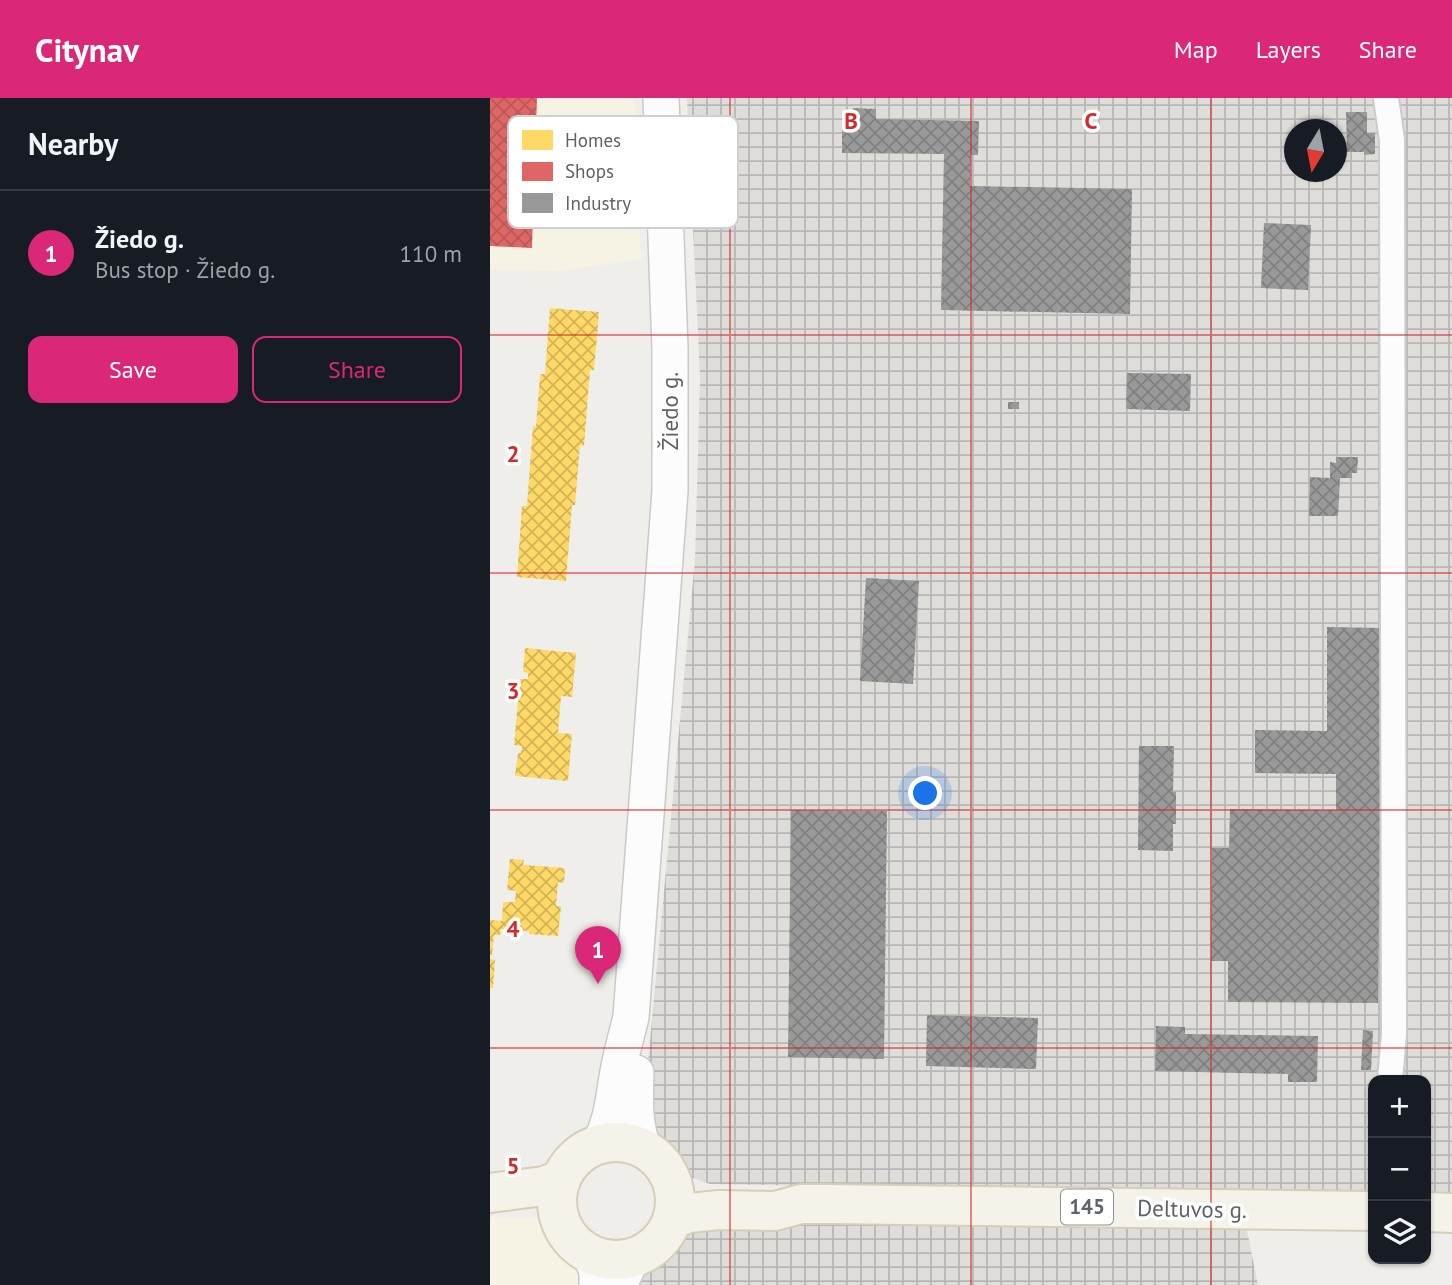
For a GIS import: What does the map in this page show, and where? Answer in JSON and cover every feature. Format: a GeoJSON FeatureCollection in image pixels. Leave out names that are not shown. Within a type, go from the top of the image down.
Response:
{"type":"FeatureCollection","features":[{"type":"Feature","properties":{"kind":"main road"},"geometry":{"type":"LineString","coordinates":[[615,1141],[643,1148],[667,1169],[673,1201],[664,1237],[626,1271],[618,1260],[604,1259],[594,1270],[560,1220],[557,1193],[561,1180],[576,1157],[600,1143],[615,1141]]}},
{"type":"Feature","properties":{"kind":"main road"},"geometry":{"type":"LineString","coordinates":[[490,1193],[544,1186],[561,1180]]}},
{"type":"Feature","properties":{"kind":"main road","name":"Deltuvos g."},"geometry":{"type":"LineString","coordinates":[[673,1201],[689,1213],[719,1210],[775,1211],[801,1204],[1368,1211]]}},
{"type":"Feature","properties":{"kind":"main road"},"geometry":{"type":"LineString","coordinates":[[490,1205],[530,1211],[560,1220]]}},
{"type":"Feature","properties":{"kind":"main road"},"geometry":{"type":"LineString","coordinates":[[1431,1212],[1452,1213]]}},
{"type":"Feature","properties":{"kind":"street","name":"Žiedo g."},"geometry":{"type":"LineString","coordinates":[[661,98],[662,116]]}},
{"type":"Feature","properties":{"kind":"street"},"geometry":{"type":"LineString","coordinates":[[1386,98],[1392,140],[1394,1034],[1390,1075]]}},
{"type":"Feature","properties":{"kind":"street","name":"Žiedo g."},"geometry":{"type":"LineString","coordinates":[[600,1143],[608,1128],[613,1109],[631,1017],[670,491],[670,349],[666,228]]}},
{"type":"Feature","properties":{"kind":"street","name":"Žiedo g."},"geometry":{"type":"LineString","coordinates":[[631,1017],[636,1066],[635,1110],[643,1148]]}},
{"type":"Feature","properties":{"kind":"shaded area"},"geometry":{"type":"Polygon","coordinates":[[[490,98],[634,98],[635,116],[508,116],[508,228],[640,228],[641,259],[561,271],[490,270],[490,98]]]}},
{"type":"Feature","properties":{"kind":"shaded area"},"geometry":{"type":"Polygon","coordinates":[[[687,98],[1452,98],[1452,1199],[1431,1198],[1431,1075],[1368,1075],[1368,1197],[710,1184],[683,1175],[643,1116],[695,560],[700,377],[693,228],[738,228],[738,116],[688,116],[687,98]]]}},
{"type":"Feature","properties":{"kind":"shaded area"},"geometry":{"type":"Polygon","coordinates":[[[490,1217],[536,1219],[578,1259],[589,1285],[490,1285],[490,1217]]]}},
{"type":"Feature","properties":{"kind":"shaded area"},"geometry":{"type":"Polygon","coordinates":[[[692,1222],[1246,1226],[1258,1285],[628,1285],[643,1264],[663,1255],[692,1222]]]}},
{"type":"Feature","properties":{"kind":"building: Homes"},"geometry":{"type":"Polygon","coordinates":[[[550,308],[599,312],[594,370],[590,370],[584,446],[580,445],[575,505],[572,505],[566,581],[517,577],[522,506],[527,506],[533,426],[536,427],[540,374],[545,374],[550,308]]]}},
{"type":"Feature","properties":{"kind":"building: Homes"},"geometry":{"type":"Polygon","coordinates":[[[525,648],[576,653],[572,697],[561,696],[558,733],[572,734],[568,781],[515,776],[518,753],[521,753],[522,746],[514,745],[520,679],[528,679],[528,673],[523,672],[525,648]]]}},
{"type":"Feature","properties":{"kind":"building: Homes"},"geometry":{"type":"Polygon","coordinates":[[[510,859],[524,860],[523,865],[565,868],[564,883],[558,882],[556,906],[561,906],[558,936],[501,929],[500,935],[494,935],[490,955],[490,920],[502,921],[503,902],[515,902],[516,891],[507,890],[510,859]]]}},
{"type":"Feature","properties":{"kind":"building: Homes"},"geometry":{"type":"Polygon","coordinates":[[[490,959],[495,960],[493,988],[490,988],[490,959]]]}},
{"type":"Feature","properties":{"kind":"building: Shops"},"geometry":{"type":"Polygon","coordinates":[[[490,98],[537,98],[536,116],[508,116],[508,228],[533,228],[532,248],[490,246],[490,98]]]}},
{"type":"Feature","properties":{"kind":"building: Industry"},"geometry":{"type":"Polygon","coordinates":[[[853,108],[876,109],[876,119],[979,121],[978,155],[971,155],[970,186],[1132,189],[1130,314],[941,310],[944,154],[842,153],[842,119],[852,119],[853,108]]]}},
{"type":"Feature","properties":{"kind":"building: Industry"},"geometry":{"type":"Polygon","coordinates":[[[1346,112],[1367,112],[1367,133],[1375,133],[1375,154],[1347,152],[1346,112]]]}},
{"type":"Feature","properties":{"kind":"building: Industry"},"geometry":{"type":"Polygon","coordinates":[[[1264,223],[1311,225],[1308,290],[1261,288],[1264,223]]]}},
{"type":"Feature","properties":{"kind":"building: Industry"},"geometry":{"type":"Polygon","coordinates":[[[1127,373],[1191,374],[1190,411],[1126,409],[1127,373]]]}},
{"type":"Feature","properties":{"kind":"building: Industry"},"geometry":{"type":"Polygon","coordinates":[[[1008,402],[1019,402],[1019,409],[1008,409],[1008,402]]]}},
{"type":"Feature","properties":{"kind":"building: Industry"},"geometry":{"type":"Polygon","coordinates":[[[1336,457],[1358,457],[1357,473],[1352,473],[1352,478],[1340,478],[1338,516],[1309,516],[1310,477],[1330,478],[1330,462],[1336,463],[1336,457]]]}},
{"type":"Feature","properties":{"kind":"building: Industry"},"geometry":{"type":"Polygon","coordinates":[[[866,578],[919,581],[913,684],[860,681],[866,578]]]}},
{"type":"Feature","properties":{"kind":"building: Industry"},"geometry":{"type":"Polygon","coordinates":[[[1327,627],[1382,628],[1378,1003],[1228,1002],[1228,961],[1211,961],[1212,848],[1229,848],[1230,809],[1336,810],[1336,774],[1255,773],[1255,730],[1327,731],[1327,627]]]}},
{"type":"Feature","properties":{"kind":"building: Industry"},"geometry":{"type":"Polygon","coordinates":[[[1139,746],[1174,746],[1173,792],[1176,792],[1176,824],[1173,824],[1173,851],[1138,850],[1139,746]]]}},
{"type":"Feature","properties":{"kind":"building: Industry"},"geometry":{"type":"Polygon","coordinates":[[[791,810],[887,811],[884,1059],[788,1057],[791,810]]]}},
{"type":"Feature","properties":{"kind":"building: Industry"},"geometry":{"type":"Polygon","coordinates":[[[927,1015],[1038,1018],[1036,1069],[926,1066],[927,1015]]]}},
{"type":"Feature","properties":{"kind":"building: Industry"},"geometry":{"type":"Polygon","coordinates":[[[1156,1026],[1185,1027],[1185,1034],[1318,1036],[1317,1082],[1288,1082],[1288,1074],[1155,1071],[1156,1026]]]}},
{"type":"Feature","properties":{"kind":"building: Industry"},"geometry":{"type":"Polygon","coordinates":[[[1363,1030],[1373,1031],[1371,1070],[1361,1070],[1363,1030]]]}},
{"type":"Feature","properties":{"kind":"place","name":"Žiedo g."},"geometry":{"type":"Point","coordinates":[598,984]}}]}
